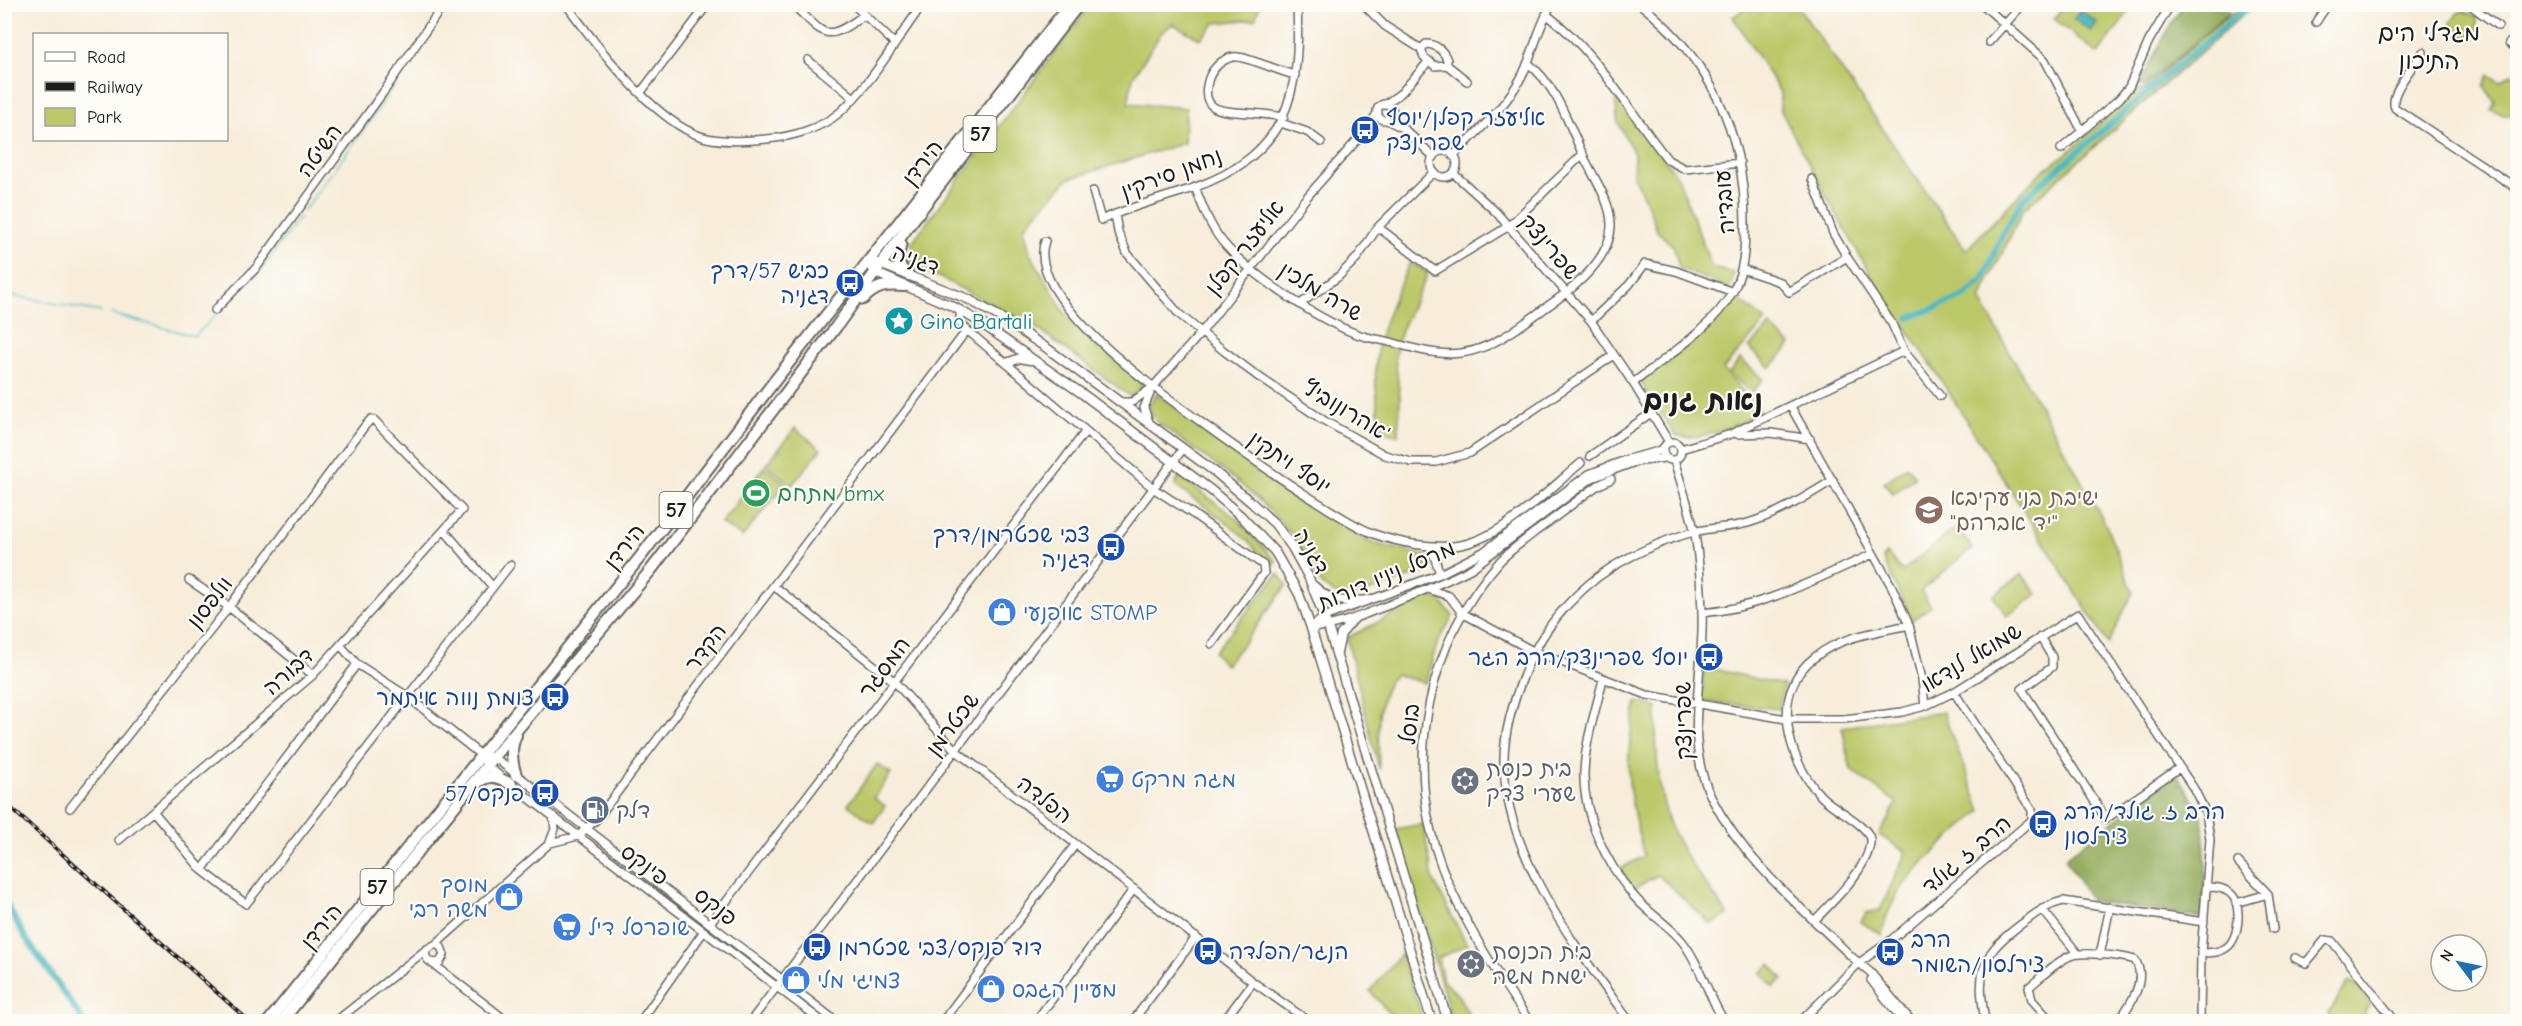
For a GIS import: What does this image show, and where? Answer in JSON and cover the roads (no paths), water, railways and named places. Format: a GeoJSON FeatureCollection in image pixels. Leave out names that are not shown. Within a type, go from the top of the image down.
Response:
{"type":"FeatureCollection","features":[{"type":"Feature","properties":{"kind":"highway","name":"הירדן"},"geometry":{"type":"LineString","coordinates":[[274,1020],[641,556],[1070,4]]}},
{"type":"Feature","properties":{"kind":"highway","name":"הירדן"},"geometry":{"type":"LineString","coordinates":[[274,1020],[651,570],[1079,4]]}},
{"type":"Feature","properties":{"kind":"highway"},"geometry":{"type":"LineString","coordinates":[[836,327],[872,290],[906,280],[897,262],[905,232]]}},
{"type":"Feature","properties":{"kind":"highway"},"geometry":{"type":"LineString","coordinates":[[466,793],[477,782],[490,776],[514,779],[511,758],[512,742],[519,728]]}},
{"type":"Feature","properties":{"kind":"main road","name":"דגניה"},"geometry":{"type":"LineString","coordinates":[[868,262],[906,280],[968,299],[998,316],[1223,478],[1275,524],[1292,547],[1311,582],[1328,627],[1448,1022]]}},
{"type":"Feature","properties":{"kind":"main road","name":"דגניה"},"geometry":{"type":"LineString","coordinates":[[906,280],[960,310],[1040,364],[1173,462],[1241,516],[1275,552],[1299,594],[1311,628],[1432,1022]]}},
{"type":"Feature","properties":{"kind":"main road"},"geometry":{"type":"LineString","coordinates":[[1007,363],[1020,358],[1040,364]]}},
{"type":"Feature","properties":{"kind":"main road"},"geometry":{"type":"LineString","coordinates":[[1311,582],[1322,594],[1336,602],[1368,600]]}},
{"type":"Feature","properties":{"kind":"main road"},"geometry":{"type":"LineString","coordinates":[[1336,657],[1341,634],[1354,619]]}},
{"type":"Feature","properties":{"kind":"street","name":"השיטה"},"geometry":{"type":"LineString","coordinates":[[215,310],[257,267],[444,4]]}},
{"type":"Feature","properties":{"kind":"street"},"geometry":{"type":"LineString","coordinates":[[566,4],[592,38],[640,92],[695,134],[708,138],[753,140],[787,136],[821,125],[838,114],[854,98],[923,4]]}},
{"type":"Feature","properties":{"kind":"street"},"geometry":{"type":"LineString","coordinates":[[640,92],[708,4]]}},
{"type":"Feature","properties":{"kind":"street"},"geometry":{"type":"LineString","coordinates":[[792,4],[820,29],[828,33],[839,32],[864,15]]}},
{"type":"Feature","properties":{"kind":"street"},"geometry":{"type":"LineString","coordinates":[[853,4],[894,43]]}},
{"type":"Feature","properties":{"kind":"street","name":"נחמן סירקין"},"geometry":{"type":"LineString","coordinates":[[1114,214],[1216,179],[1261,149],[1282,120],[1293,90],[1299,36],[1297,4]]}},
{"type":"Feature","properties":{"kind":"street"},"geometry":{"type":"LineString","coordinates":[[1363,4],[1385,26],[1421,49],[1421,53],[1428,62],[1440,67],[1446,65]]}},
{"type":"Feature","properties":{"kind":"street"},"geometry":{"type":"LineString","coordinates":[[1453,156],[1506,103],[1528,63],[1539,29],[1552,4]]}},
{"type":"Feature","properties":{"kind":"street","name":"עובדיה"},"geometry":{"type":"LineString","coordinates":[[1633,383],[1703,327],[1733,292],[1742,269],[1745,242],[1745,201],[1740,163],[1727,115],[1702,70],[1668,30],[1640,4]]}},
{"type":"Feature","properties":{"kind":"street"},"geometry":{"type":"LineString","coordinates":[[1982,4],[2045,60],[2082,131]]}},
{"type":"Feature","properties":{"kind":"street"},"geometry":{"type":"LineString","coordinates":[[1989,42],[2023,4]]}},
{"type":"Feature","properties":{"kind":"street"},"geometry":{"type":"LineString","coordinates":[[2061,149],[2119,99],[2129,87],[2149,41],[2171,4]]}},
{"type":"Feature","properties":{"kind":"street"},"geometry":{"type":"LineString","coordinates":[[2316,22],[2328,4]]}},
{"type":"Feature","properties":{"kind":"street"},"geometry":{"type":"LineString","coordinates":[[2469,4],[2498,26]]}},
{"type":"Feature","properties":{"kind":"street"},"geometry":{"type":"LineString","coordinates":[[1546,14],[1564,28],[1594,59],[1668,160],[1685,169],[1740,163]]}},
{"type":"Feature","properties":{"kind":"street"},"geometry":{"type":"LineString","coordinates":[[2509,43],[2517,49]]}},
{"type":"Feature","properties":{"kind":"street"},"geometry":{"type":"LineString","coordinates":[[1421,49],[1426,44],[1436,46],[1445,55],[1446,65],[1467,81]]}},
{"type":"Feature","properties":{"kind":"street"},"geometry":{"type":"LineString","coordinates":[[2424,52],[2395,93],[2393,103],[2396,108],[2517,189]]}},
{"type":"Feature","properties":{"kind":"street"},"geometry":{"type":"LineString","coordinates":[[1295,75],[1252,62],[1245,57],[1223,60],[1214,68],[1209,78],[1207,92],[1209,102],[1220,111],[1282,120],[1307,132],[1321,142]]}},
{"type":"Feature","properties":{"kind":"street"},"geometry":{"type":"LineString","coordinates":[[808,60],[854,98]]}},
{"type":"Feature","properties":{"kind":"street"},"geometry":{"type":"LineString","coordinates":[[1428,62],[1401,93],[1384,105],[1392,111],[1403,128],[1434,157]]}},
{"type":"Feature","properties":{"kind":"street","name":"שרה מלכין"},"geometry":{"type":"LineString","coordinates":[[1195,187],[1213,228],[1225,246],[1300,304],[1364,337],[1423,351],[1461,353],[1494,342],[1566,293],[1595,264],[1610,236],[1610,216],[1607,204],[1582,154],[1567,115],[1543,76],[1528,63]]}},
{"type":"Feature","properties":{"kind":"street"},"geometry":{"type":"LineString","coordinates":[[1392,111],[1401,93]]}},
{"type":"Feature","properties":{"kind":"street","name":"אליעזר קפלן"},"geometry":{"type":"LineString","coordinates":[[1118,401],[1132,402],[1153,387],[1201,333],[1222,303],[1306,198],[1366,130],[1384,105]]}},
{"type":"Feature","properties":{"kind":"street","name":"אליעזר קפלן"},"geometry":{"type":"LineString","coordinates":[[1366,130],[1386,120],[1392,111]]}},
{"type":"Feature","properties":{"kind":"street"},"geometry":{"type":"LineString","coordinates":[[1378,112],[1380,118],[1403,128]]}},
{"type":"Feature","properties":{"kind":"street"},"geometry":{"type":"LineString","coordinates":[[1434,157],[1446,152],[1453,156],[1457,166],[1453,173],[1446,177],[1434,172]]}},
{"type":"Feature","properties":{"kind":"street"},"geometry":{"type":"LineString","coordinates":[[1378,227],[1435,271],[1509,226],[1582,154]]}},
{"type":"Feature","properties":{"kind":"street"},"geometry":{"type":"LineString","coordinates":[[1434,157],[1432,165],[1434,172]]}},
{"type":"Feature","properties":{"kind":"street"},"geometry":{"type":"LineString","coordinates":[[1300,304],[1338,277],[1357,258],[1378,227],[1434,172]]}},
{"type":"Feature","properties":{"kind":"street","name":"שפרינצק"},"geometry":{"type":"LineString","coordinates":[[1453,173],[1509,226],[1591,321],[1633,383],[1666,445]]}},
{"type":"Feature","properties":{"kind":"street"},"geometry":{"type":"LineString","coordinates":[[1812,179],[1833,232],[1847,257],[1892,324],[1904,351],[1940,396]]}},
{"type":"Feature","properties":{"kind":"street"},"geometry":{"type":"LineString","coordinates":[[1093,191],[1101,220],[1114,214]]}},
{"type":"Feature","properties":{"kind":"street","name":"אהרונוביץ'"},"geometry":{"type":"LineString","coordinates":[[1114,214],[1118,232],[1127,253],[1163,297],[1201,333],[1256,375],[1323,420],[1385,456],[1411,462],[1436,462],[1470,453],[1614,355]]}},
{"type":"Feature","properties":{"kind":"street","name":"יוסף ויתקין"},"geometry":{"type":"LineString","coordinates":[[1045,242],[1042,248],[1044,266],[1071,310],[1113,354],[1153,387],[1278,478],[1355,524],[1378,535],[1431,547],[1456,546],[1478,539],[1506,526],[1581,463]]}},
{"type":"Feature","properties":{"kind":"street"},"geometry":{"type":"LineString","coordinates":[[1742,269],[1780,282],[1789,292],[1847,257]]}},
{"type":"Feature","properties":{"kind":"street"},"geometry":{"type":"LineString","coordinates":[[1591,321],[1617,298],[1645,264],[1733,292]]}},
{"type":"Feature","properties":{"kind":"street"},"geometry":{"type":"LineString","coordinates":[[960,310],[960,322],[967,330],[1085,432],[1153,488],[1263,565],[1264,573],[1212,644]]}},
{"type":"Feature","properties":{"kind":"street","name":"הקדר"},"geometry":{"type":"LineString","coordinates":[[435,944],[550,843],[578,836],[597,819],[967,330]]}},
{"type":"Feature","properties":{"kind":"street"},"geometry":{"type":"LineString","coordinates":[[1681,449],[1731,434],[1904,351]]}},
{"type":"Feature","properties":{"kind":"street","name":"אליעזר קפלן"},"geometry":{"type":"LineString","coordinates":[[1150,424],[1144,408],[1153,387]]}},
{"type":"Feature","properties":{"kind":"street"},"geometry":{"type":"LineString","coordinates":[[1791,407],[1892,587],[1909,625],[1922,679],[1925,706]]}},
{"type":"Feature","properties":{"kind":"street"},"geometry":{"type":"LineString","coordinates":[[1590,456],[1651,413]]}},
{"type":"Feature","properties":{"kind":"street","name":"וולפסון"},"geometry":{"type":"LineString","coordinates":[[70,808],[229,607],[371,419],[462,510]]}},
{"type":"Feature","properties":{"kind":"street","name":"המסגר"},"geometry":{"type":"LineString","coordinates":[[710,923],[1085,432]]}},
{"type":"Feature","properties":{"kind":"street"},"geometry":{"type":"LineString","coordinates":[[1731,434],[1771,433],[1810,440]]}},
{"type":"Feature","properties":{"kind":"street"},"geometry":{"type":"LineString","coordinates":[[1675,442],[1681,449],[1679,456],[1674,460],[1665,458],[1666,445],[1675,442]]}},
{"type":"Feature","properties":{"kind":"street","name":"מרסל ניניו דורות"},"geometry":{"type":"LineString","coordinates":[[1311,628],[1324,617],[1440,574],[1484,552],[1589,474],[1628,459],[1659,451],[1666,445]]}},
{"type":"Feature","properties":{"kind":"street","name":"שכטרמן"},"geometry":{"type":"LineString","coordinates":[[750,1022],[1183,449]]}},
{"type":"Feature","properties":{"kind":"street","name":"מרסל ניניו דורות"},"geometry":{"type":"LineString","coordinates":[[1311,628],[1328,627],[1354,619],[1453,578],[1472,568],[1592,478],[1635,462],[1665,458]]}},
{"type":"Feature","properties":{"kind":"street","name":"שפרינצק"},"geometry":{"type":"LineString","coordinates":[[1674,460],[1694,532],[1702,613],[1697,705],[1698,755],[1711,798],[1755,861],[1859,963]]}},
{"type":"Feature","properties":{"kind":"street","name":"בוסל"},"geometry":{"type":"LineString","coordinates":[[1530,1022],[1502,982],[1454,895],[1439,859],[1430,825],[1424,763],[1424,730],[1428,704],[1440,664],[1462,613],[1502,558],[1597,486],[1611,479]]}},
{"type":"Feature","properties":{"kind":"street"},"geometry":{"type":"LineString","coordinates":[[1630,1022],[1595,973],[1540,886],[1511,815],[1506,787],[1505,740],[1520,683],[1533,651],[1545,632],[1574,599],[1609,568],[1632,556],[1694,532],[1748,523],[1803,499],[1833,480]]}},
{"type":"Feature","properties":{"kind":"street","name":"דבורה"},"geometry":{"type":"LineString","coordinates":[[119,840],[313,675],[462,510]]}},
{"type":"Feature","properties":{"kind":"street"},"geometry":{"type":"LineString","coordinates":[[444,530],[492,586]]}},
{"type":"Feature","properties":{"kind":"street"},"geometry":{"type":"LineString","coordinates":[[1431,547],[1440,574]]}},
{"type":"Feature","properties":{"kind":"street"},"geometry":{"type":"LineString","coordinates":[[1702,613],[1740,609],[1772,599],[1874,554]]}},
{"type":"Feature","properties":{"kind":"street"},"geometry":{"type":"LineString","coordinates":[[153,811],[202,870],[246,904],[510,565]]}},
{"type":"Feature","properties":{"kind":"street"},"geometry":{"type":"LineString","coordinates":[[1453,578],[1448,586],[1449,596],[1462,613]]}},
{"type":"Feature","properties":{"kind":"street"},"geometry":{"type":"LineString","coordinates":[[189,580],[229,607],[313,675]]}},
{"type":"Feature","properties":{"kind":"street","name":"הפלדה"},"geometry":{"type":"LineString","coordinates":[[774,585],[895,682],[955,750],[1074,845],[1253,982],[1310,1022]]}},
{"type":"Feature","properties":{"kind":"street"},"geometry":{"type":"LineString","coordinates":[[1428,589],[1449,596]]}},
{"type":"Feature","properties":{"kind":"street","name":"שמואל לנדאו"},"geometry":{"type":"LineString","coordinates":[[1462,613],[1533,651],[1647,695],[1786,719],[1844,719],[1902,712],[1925,706],[1954,692],[2078,614],[2179,768]]}},
{"type":"Feature","properties":{"kind":"street"},"geometry":{"type":"LineString","coordinates":[[1815,920],[1863,863],[1869,852],[1870,837],[1865,828],[1834,809],[1806,776],[1796,756],[1786,719],[1787,706],[1795,683],[1813,657],[1850,639],[1909,625]]}},
{"type":"Feature","properties":{"kind":"street"},"geometry":{"type":"LineString","coordinates":[[2040,637],[2052,657],[2052,667],[2022,689],[2106,819],[2179,768],[2194,789],[2206,813],[2210,839],[2201,953],[2200,1022]]}},
{"type":"Feature","properties":{"kind":"street"},"geometry":{"type":"LineString","coordinates":[[341,646],[357,663],[408,696],[482,756]]}},
{"type":"Feature","properties":{"kind":"street"},"geometry":{"type":"LineString","coordinates":[[202,870],[357,663]]}},
{"type":"Feature","properties":{"kind":"street"},"geometry":{"type":"LineString","coordinates":[[1604,679],[1585,759],[1584,776],[1596,832],[1605,853],[1633,896],[1681,940],[1725,1022]]}},
{"type":"Feature","properties":{"kind":"street","name":"הרב ז גולד"},"geometry":{"type":"LineString","coordinates":[[1859,963],[1890,941],[2032,820],[2032,810],[1954,692]]}},
{"type":"Feature","properties":{"kind":"street","name":"פינקס"},"geometry":{"type":"LineString","coordinates":[[482,756],[514,779],[578,836],[823,1022]]}},
{"type":"Feature","properties":{"kind":"street","name":"פינקס"},"geometry":{"type":"LineString","coordinates":[[491,762],[514,779]]}},
{"type":"Feature","properties":{"kind":"street","name":"פנקס"},"geometry":{"type":"LineString","coordinates":[[514,779],[587,829],[837,1022]]}},
{"type":"Feature","properties":{"kind":"street"},"geometry":{"type":"LineString","coordinates":[[550,843],[555,829],[553,816]]}},
{"type":"Feature","properties":{"kind":"street"},"geometry":{"type":"LineString","coordinates":[[942,1022],[1074,845]]}},
{"type":"Feature","properties":{"kind":"street"},"geometry":{"type":"LineString","coordinates":[[2238,862],[2268,894],[2273,929]]}},
{"type":"Feature","properties":{"kind":"street"},"geometry":{"type":"LineString","coordinates":[[2201,953],[2224,950],[2230,945],[2238,917],[2236,903],[2228,892],[2220,887],[2207,887]]}},
{"type":"Feature","properties":{"kind":"street"},"geometry":{"type":"LineString","coordinates":[[1035,1022],[1133,890]]}},
{"type":"Feature","properties":{"kind":"street"},"geometry":{"type":"LineString","coordinates":[[2236,903],[2268,894]]}},
{"type":"Feature","properties":{"kind":"street"},"geometry":{"type":"LineString","coordinates":[[1986,1022],[1980,983],[1981,971],[1987,959],[2010,931],[2042,909],[2063,901],[2204,922]]}},
{"type":"Feature","properties":{"kind":"street"},"geometry":{"type":"LineString","coordinates":[[2100,955],[2110,907]]}},
{"type":"Feature","properties":{"kind":"street"},"geometry":{"type":"LineString","coordinates":[[2042,909],[2078,954]]}},
{"type":"Feature","properties":{"kind":"street"},"geometry":{"type":"LineString","coordinates":[[640,1022],[704,931]]}},
{"type":"Feature","properties":{"kind":"street"},"geometry":{"type":"LineString","coordinates":[[1132,1022],[1196,937]]}},
{"type":"Feature","properties":{"kind":"street"},"geometry":{"type":"LineString","coordinates":[[2295,958],[2302,963],[2307,962],[2325,940],[2332,941],[2396,1022]]}},
{"type":"Feature","properties":{"kind":"street"},"geometry":{"type":"LineString","coordinates":[[335,1022],[435,944],[443,949],[442,960],[449,975]]}},
{"type":"Feature","properties":{"kind":"street"},"geometry":{"type":"LineString","coordinates":[[426,949],[425,955],[430,962],[508,1022]]}},
{"type":"Feature","properties":{"kind":"street"},"geometry":{"type":"LineString","coordinates":[[2052,1022],[2032,1000],[2029,987],[2065,959],[2078,954],[2131,959],[2138,965],[2139,981],[2135,994],[2120,1018],[2132,1022]]}},
{"type":"Feature","properties":{"kind":"street"},"geometry":{"type":"LineString","coordinates":[[411,961],[442,960]]}},
{"type":"Feature","properties":{"kind":"street"},"geometry":{"type":"LineString","coordinates":[[1800,1022],[1859,963]]}},
{"type":"Feature","properties":{"kind":"street"},"geometry":{"type":"LineString","coordinates":[[1859,963],[1904,1022]]}},
{"type":"Feature","properties":{"kind":"street"},"geometry":{"type":"LineString","coordinates":[[1859,963],[1870,972],[1912,1022]]}},
{"type":"Feature","properties":{"kind":"street"},"geometry":{"type":"LineString","coordinates":[[1223,1022],[1253,982]]}},
{"type":"Feature","properties":{"kind":"water"},"geometry":{"type":"Polygon","coordinates":[[[2080,10],[2097,23],[2091,31],[2074,19],[2080,10]]]}},
{"type":"Feature","properties":{"kind":"waterway"},"geometry":{"type":"LineString","coordinates":[[304,210],[368,124],[449,4]]}},
{"type":"Feature","properties":{"kind":"waterway"},"geometry":{"type":"LineString","coordinates":[[1909,318],[1965,296],[1984,278],[2001,237],[2023,199],[2236,16],[2256,4]]}},
{"type":"Feature","properties":{"kind":"waterway"},"geometry":{"type":"LineString","coordinates":[[111,314],[195,336],[261,270],[299,217]]}},
{"type":"Feature","properties":{"kind":"waterway"},"geometry":{"type":"LineString","coordinates":[[4,294],[101,312]]}},
{"type":"Feature","properties":{"kind":"waterway"},"geometry":{"type":"LineString","coordinates":[[4,900],[25,937],[82,1019]]}},
{"type":"Feature","properties":{"kind":"railway"},"geometry":{"type":"LineString","coordinates":[[4,802],[250,1022]]}},
{"type":"Feature","properties":{"kind":"place","name":"אליעזר קפלן/יוסף שפרינצק"},"geometry":{"type":"Point","coordinates":[1365,130]}},
{"type":"Feature","properties":{"kind":"place","name":"כביש 57/דרך דגניה"},"geometry":{"type":"Point","coordinates":[850,283]}},
{"type":"Feature","properties":{"kind":"place","name":"Gino Bartali"},"geometry":{"type":"Point","coordinates":[899,321]}},
{"type":"Feature","properties":{"kind":"place","name":"מתחם bmx"},"geometry":{"type":"Point","coordinates":[756,493]}},
{"type":"Feature","properties":{"kind":"place","name":"ישיבת בני עקיבא \"יד אברהם\""},"geometry":{"type":"Point","coordinates":[1929,510]}},
{"type":"Feature","properties":{"kind":"place","name":"צבי שכטרמן/דרך דגניה"},"geometry":{"type":"Point","coordinates":[1111,547]}},
{"type":"Feature","properties":{"kind":"place","name":"אופנעי STOMP"},"geometry":{"type":"Point","coordinates":[1002,612]}},
{"type":"Feature","properties":{"kind":"place","name":"יוסף שפרינצק/הרב הגר"},"geometry":{"type":"Point","coordinates":[1709,657]}},
{"type":"Feature","properties":{"kind":"place","name":"צומת נווה איתמר"},"geometry":{"type":"Point","coordinates":[555,697]}},
{"type":"Feature","properties":{"kind":"place","name":"מגה מרקט"},"geometry":{"type":"Point","coordinates":[1110,779]}},
{"type":"Feature","properties":{"kind":"place","name":"בית כנסת שערי צדק"},"geometry":{"type":"Point","coordinates":[1465,781]}},
{"type":"Feature","properties":{"kind":"place","name":"פנקס/57"},"geometry":{"type":"Point","coordinates":[545,793]}},
{"type":"Feature","properties":{"kind":"place","name":"דלק"},"geometry":{"type":"Point","coordinates":[595,810]}},
{"type":"Feature","properties":{"kind":"place","name":"הרב ז. גולד/הרב צירלסון"},"geometry":{"type":"Point","coordinates":[2043,824]}},
{"type":"Feature","properties":{"kind":"place","name":"מוסך משה רבי"},"geometry":{"type":"Point","coordinates":[509,897]}},
{"type":"Feature","properties":{"kind":"place","name":"שופרסל דיל"},"geometry":{"type":"Point","coordinates":[567,927]}},
{"type":"Feature","properties":{"kind":"place","name":"דוד פנקס/צבי שכטרמן"},"geometry":{"type":"Point","coordinates":[817,947]}},
{"type":"Feature","properties":{"kind":"place","name":"הנגר/הפלדה"},"geometry":{"type":"Point","coordinates":[1208,951]}},
{"type":"Feature","properties":{"kind":"place","name":"הרב צירלסון/השומר"},"geometry":{"type":"Point","coordinates":[1890,952]}},
{"type":"Feature","properties":{"kind":"place","name":"בית הכנסת ישמח משה"},"geometry":{"type":"Point","coordinates":[1471,964]}},
{"type":"Feature","properties":{"kind":"place","name":"צמיגי מלי"},"geometry":{"type":"Point","coordinates":[796,980]}},
{"type":"Feature","properties":{"kind":"place","name":"מעיין הגבס"},"geometry":{"type":"Point","coordinates":[991,989]}},
{"type":"Feature","properties":{"kind":"district","name":"מגדלי הים התיכון"},"geometry":{"type":"Point","coordinates":[2429,47]}},
{"type":"Feature","properties":{"kind":"district","name":"נאות גנים"},"geometry":{"type":"Point","coordinates":[1703,400]}}]}
